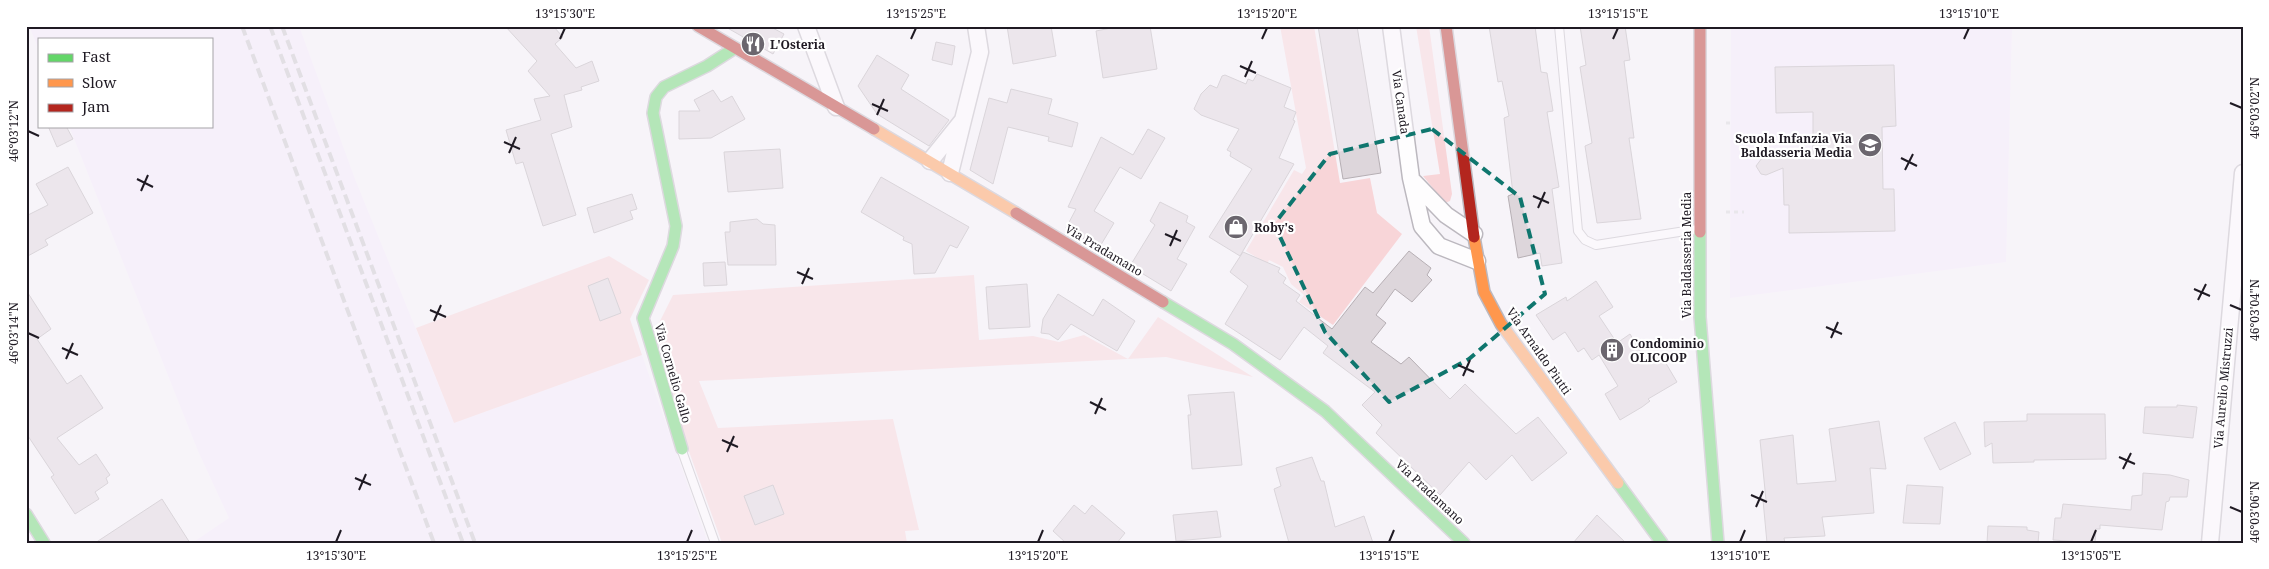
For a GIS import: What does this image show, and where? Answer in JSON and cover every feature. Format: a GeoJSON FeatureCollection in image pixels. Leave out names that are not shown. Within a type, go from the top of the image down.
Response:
{"type":"FeatureCollection","features":[{"type":"Feature","properties":{"kind":"street","name":"Via Pradamano"},"geometry":{"type":"LineString","coordinates":[[698,26],[930,161],[1225,339],[1284,379],[1325,411],[1464,543]]}},
{"type":"Feature","properties":{"kind":"street"},"geometry":{"type":"LineString","coordinates":[[806,26],[836,106]]}},
{"type":"Feature","properties":{"kind":"street"},"geometry":{"type":"LineString","coordinates":[[950,173],[980,52],[976,26]]}},
{"type":"Feature","properties":{"kind":"street","name":"Via Canada"},"geometry":{"type":"LineString","coordinates":[[1391,26],[1411,178],[1422,226],[1428,236],[1439,246],[1477,261]]}},
{"type":"Feature","properties":{"kind":"street","name":"Via Arnaldo Piutti"},"geometry":{"type":"LineString","coordinates":[[1446,26],[1477,261],[1484,292],[1501,324],[1662,543]]}},
{"type":"Feature","properties":{"kind":"street","name":"Via Baldasseria Media"},"geometry":{"type":"LineString","coordinates":[[1700,26],[1702,352],[1718,543]]}},
{"type":"Feature","properties":{"kind":"street","name":"Via Cornelio Gallo"},"geometry":{"type":"LineString","coordinates":[[682,449],[647,337],[644,318],[648,299],[673,246],[676,226],[653,113],[654,104],[656,97],[664,87],[707,66],[735,48]]}},
{"type":"Feature","properties":{"kind":"street"},"geometry":{"type":"LineString","coordinates":[[930,161],[963,120]]}},
{"type":"Feature","properties":{"kind":"street","name":"Via Aurelio Mistruzzi"},"geometry":{"type":"LineString","coordinates":[[2210,543],[2243,173]]}},
{"type":"Feature","properties":{"kind":"street"},"geometry":{"type":"LineString","coordinates":[[1411,178],[1427,198],[1446,215],[1474,234]]}},
{"type":"Feature","properties":{"kind":"street"},"geometry":{"type":"LineString","coordinates":[[26,514],[44,543]]}},
{"type":"Feature","properties":{"kind":"lane"},"geometry":{"type":"LineString","coordinates":[[1559,26],[1580,237],[1596,245],[1700,228]]}},
{"type":"Feature","properties":{"kind":"lane","name":"Via Cornelio Gallo"},"geometry":{"type":"LineString","coordinates":[[682,449],[715,543]]}},
{"type":"Feature","properties":{"kind":"path"},"geometry":{"type":"LineString","coordinates":[[1726,212],[1744,212]]}},
{"type":"Feature","properties":{"kind":"highlighted area"},"geometry":{"type":"Polygon","coordinates":[[[1432,129],[1520,197],[1545,294],[1469,359],[1389,402],[1325,332],[1274,224],[1330,154],[1432,129]]]}},
{"type":"Feature","properties":{"kind":"shaded area"},"geometry":{"type":"Polygon","coordinates":[[[29,26],[299,26],[355,179],[454,423],[642,355],[708,543],[192,543],[229,518],[198,451],[70,128],[212,128],[212,38],[38,38],[38,48],[29,26]]]}},
{"type":"Feature","properties":{"kind":"shaded area"},"geometry":{"type":"Polygon","coordinates":[[[1280,26],[1314,26],[1340,183],[1370,178],[1377,213],[1402,234],[1333,325],[1299,302],[1304,295],[1291,284],[1283,267],[1269,260],[1255,287],[1261,260],[1246,251],[1294,170],[1302,174],[1306,168],[1280,26]]]}},
{"type":"Feature","properties":{"kind":"shaded area"},"geometry":{"type":"Polygon","coordinates":[[[1416,26],[1429,26],[1452,194],[1450,201],[1445,203],[1423,176],[1440,174],[1416,26]]]}},
{"type":"Feature","properties":{"kind":"shaded area","name":"Scuola Infanzia Via Baldasseria Media"},"geometry":{"type":"Polygon","coordinates":[[[1731,26],[2012,26],[2006,262],[1730,298],[1731,26]]]}},
{"type":"Feature","properties":{"kind":"shaded area"},"geometry":{"type":"Polygon","coordinates":[[[609,256],[649,280],[630,319],[642,355],[454,423],[416,328],[609,256]]]}},
{"type":"Feature","properties":{"kind":"shaded area"},"geometry":{"type":"Polygon","coordinates":[[[974,275],[979,340],[1033,336],[1059,342],[1084,335],[1128,359],[699,381],[718,428],[893,419],[919,530],[905,531],[907,543],[722,543],[687,446],[656,329],[673,295],[974,275]]]}},
{"type":"Feature","properties":{"kind":"shaded area"},"geometry":{"type":"Polygon","coordinates":[[[1158,317],[1253,377],[1166,357],[1128,359],[1158,317]]]}},
{"type":"Feature","properties":{"kind":"building"},"geometry":{"type":"Polygon","coordinates":[[[505,26],[553,26],[563,37],[555,44],[576,68],[592,61],[599,81],[581,87],[582,90],[564,95],[572,127],[551,134],[576,215],[543,226],[523,162],[516,164],[506,130],[541,120],[534,99],[550,96],[528,71],[537,61],[505,26]]]}},
{"type":"Feature","properties":{"kind":"building"},"geometry":{"type":"Polygon","coordinates":[[[724,26],[769,26],[784,34],[773,54],[724,26]]]}},
{"type":"Feature","properties":{"kind":"building"},"geometry":{"type":"Polygon","coordinates":[[[1007,26],[1051,26],[1056,56],[1013,64],[1007,26]]]}},
{"type":"Feature","properties":{"kind":"building"},"geometry":{"type":"Polygon","coordinates":[[[1121,26],[1150,26],[1157,69],[1103,78],[1096,31],[1121,26]]]}},
{"type":"Feature","properties":{"kind":"building"},"geometry":{"type":"Polygon","coordinates":[[[1318,26],[1357,26],[1381,173],[1343,179],[1318,26]]]}},
{"type":"Feature","properties":{"kind":"building"},"geometry":{"type":"Polygon","coordinates":[[[1489,26],[1535,26],[1541,72],[1547,73],[1553,111],[1547,112],[1559,187],[1552,189],[1562,263],[1542,266],[1540,253],[1518,258],[1508,196],[1513,194],[1504,118],[1509,116],[1502,81],[1498,82],[1489,26]]]}},
{"type":"Feature","properties":{"kind":"building"},"geometry":{"type":"Polygon","coordinates":[[[1580,26],[1625,26],[1630,60],[1624,61],[1634,138],[1629,138],[1641,219],[1597,223],[1585,146],[1592,143],[1580,67],[1586,65],[1580,26]]]}},
{"type":"Feature","properties":{"kind":"building"},"geometry":{"type":"Polygon","coordinates":[[[936,42],[955,46],[952,65],[932,60],[936,42]]]}},
{"type":"Feature","properties":{"kind":"building"},"geometry":{"type":"Polygon","coordinates":[[[877,55],[909,75],[901,89],[949,120],[929,146],[877,114],[858,86],[877,55]]]}},
{"type":"Feature","properties":{"kind":"building"},"geometry":{"type":"Polygon","coordinates":[[[1894,65],[1896,126],[1882,127],[1883,189],[1894,189],[1895,231],[1789,233],[1789,205],[1784,205],[1783,168],[1766,175],[1761,174],[1756,166],[1762,158],[1813,157],[1813,112],[1776,113],[1775,67],[1894,65]]]}},
{"type":"Feature","properties":{"kind":"building"},"geometry":{"type":"Polygon","coordinates":[[[1257,74],[1291,88],[1284,107],[1296,112],[1293,120],[1295,121],[1279,158],[1294,164],[1240,256],[1209,237],[1252,169],[1230,156],[1231,152],[1227,150],[1239,129],[1201,115],[1194,109],[1201,94],[1210,85],[1217,88],[1222,76],[1225,75],[1246,84],[1248,79],[1253,81],[1257,74]]]}},
{"type":"Feature","properties":{"kind":"building"},"geometry":{"type":"Polygon","coordinates":[[[1011,89],[1052,99],[1048,114],[1078,123],[1072,147],[1048,141],[1049,137],[1008,127],[993,184],[970,170],[989,98],[1007,103],[1011,89]]]}},
{"type":"Feature","properties":{"kind":"building"},"geometry":{"type":"Polygon","coordinates":[[[713,90],[721,102],[732,96],[745,119],[711,138],[679,139],[679,111],[700,111],[694,100],[713,90]]]}},
{"type":"Feature","properties":{"kind":"building"},"geometry":{"type":"Polygon","coordinates":[[[49,128],[67,128],[73,139],[57,147],[49,128]]]}},
{"type":"Feature","properties":{"kind":"building"},"geometry":{"type":"Polygon","coordinates":[[[1148,129],[1165,138],[1141,179],[1120,167],[1094,211],[1114,223],[1099,248],[1066,228],[1076,209],[1068,207],[1101,137],[1133,155],[1148,129]]]}},
{"type":"Feature","properties":{"kind":"building"},"geometry":{"type":"Polygon","coordinates":[[[780,149],[783,188],[728,192],[724,152],[780,149]]]}},
{"type":"Feature","properties":{"kind":"building"},"geometry":{"type":"Polygon","coordinates":[[[68,167],[93,213],[45,240],[48,245],[26,257],[26,216],[48,205],[36,184],[68,167]]]}},
{"type":"Feature","properties":{"kind":"building"},"geometry":{"type":"Polygon","coordinates":[[[881,177],[969,227],[957,248],[950,245],[935,273],[914,274],[912,244],[903,240],[904,237],[861,212],[881,177]]]}},
{"type":"Feature","properties":{"kind":"building"},"geometry":{"type":"Polygon","coordinates":[[[632,194],[637,209],[630,211],[633,219],[594,233],[587,208],[632,194]]]}},
{"type":"Feature","properties":{"kind":"building"},"geometry":{"type":"Polygon","coordinates":[[[1160,202],[1188,216],[1186,222],[1195,227],[1177,259],[1187,264],[1171,291],[1130,266],[1155,225],[1150,221],[1160,202]]]}},
{"type":"Feature","properties":{"kind":"building"},"geometry":{"type":"Polygon","coordinates":[[[757,219],[763,224],[775,225],[776,265],[728,265],[725,232],[730,232],[730,222],[757,219]]]}},
{"type":"Feature","properties":{"kind":"building"},"geometry":{"type":"Polygon","coordinates":[[[1409,251],[1431,268],[1427,275],[1432,280],[1412,302],[1395,289],[1376,315],[1386,323],[1371,342],[1401,364],[1409,357],[1450,399],[1465,384],[1516,434],[1538,417],[1567,453],[1532,481],[1512,455],[1486,480],[1469,462],[1440,495],[1376,433],[1382,425],[1362,405],[1375,392],[1323,353],[1328,346],[1304,327],[1280,360],[1225,324],[1248,286],[1230,272],[1243,252],[1280,268],[1278,272],[1286,278],[1283,283],[1300,295],[1296,301],[1332,329],[1365,287],[1373,293],[1409,251]]]}},
{"type":"Feature","properties":{"kind":"building"},"geometry":{"type":"Polygon","coordinates":[[[725,262],[727,285],[704,286],[703,263],[725,262]]]}},
{"type":"Feature","properties":{"kind":"building"},"geometry":{"type":"Polygon","coordinates":[[[608,278],[621,313],[600,321],[588,286],[608,278]]]}},
{"type":"Feature","properties":{"kind":"building","name":"Condominio OLICOOP"},"geometry":{"type":"Polygon","coordinates":[[[1596,281],[1613,307],[1599,316],[1617,343],[1630,334],[1648,364],[1661,355],[1677,382],[1648,399],[1650,401],[1620,420],[1605,394],[1618,386],[1599,355],[1592,360],[1584,348],[1578,352],[1565,332],[1553,340],[1536,315],[1566,297],[1567,301],[1596,281]]]}},
{"type":"Feature","properties":{"kind":"building"},"geometry":{"type":"Polygon","coordinates":[[[1027,284],[1030,327],[989,329],[986,287],[1027,284]]]}},
{"type":"Feature","properties":{"kind":"building"},"geometry":{"type":"Polygon","coordinates":[[[26,290],[51,329],[37,339],[67,384],[81,375],[103,408],[57,438],[79,465],[96,454],[110,475],[106,478],[108,483],[95,492],[99,499],[75,514],[51,477],[54,475],[26,433],[26,290]]]}},
{"type":"Feature","properties":{"kind":"building"},"geometry":{"type":"Polygon","coordinates":[[[1058,294],[1093,316],[1103,299],[1135,321],[1117,351],[1071,324],[1058,340],[1049,334],[1041,333],[1043,319],[1058,294]]]}},
{"type":"Feature","properties":{"kind":"building"},"geometry":{"type":"Polygon","coordinates":[[[1234,392],[1242,465],[1192,469],[1188,415],[1191,415],[1188,395],[1234,392]]]}},
{"type":"Feature","properties":{"kind":"building"},"geometry":{"type":"Polygon","coordinates":[[[2177,405],[2197,407],[2193,438],[2143,433],[2145,407],[2177,407],[2177,405]]]}},
{"type":"Feature","properties":{"kind":"building"},"geometry":{"type":"Polygon","coordinates":[[[2027,414],[2105,414],[2106,459],[2034,460],[2034,462],[1993,463],[1992,443],[1985,447],[1984,422],[2027,421],[2027,414]]]}},
{"type":"Feature","properties":{"kind":"building"},"geometry":{"type":"Polygon","coordinates":[[[1879,421],[1886,469],[1870,468],[1874,513],[1822,517],[1825,536],[1784,538],[1785,543],[1767,543],[1763,500],[1766,500],[1760,440],[1793,435],[1797,484],[1836,481],[1829,429],[1879,421]]]}},
{"type":"Feature","properties":{"kind":"building"},"geometry":{"type":"Polygon","coordinates":[[[1955,422],[1971,454],[1940,470],[1924,438],[1955,422]]]}},
{"type":"Feature","properties":{"kind":"building"},"geometry":{"type":"Polygon","coordinates":[[[1312,457],[1321,481],[1324,481],[1335,527],[1364,516],[1373,543],[1289,543],[1274,489],[1281,486],[1276,468],[1312,457]]]}},
{"type":"Feature","properties":{"kind":"building"},"geometry":{"type":"Polygon","coordinates":[[[2143,473],[2170,475],[2189,480],[2187,497],[2170,497],[2169,501],[2166,502],[2162,530],[2100,525],[2100,529],[2096,529],[2095,543],[2053,540],[2055,518],[2061,518],[2063,504],[2131,510],[2132,496],[2142,495],[2143,473]]]}},
{"type":"Feature","properties":{"kind":"building"},"geometry":{"type":"Polygon","coordinates":[[[773,485],[784,514],[755,525],[744,496],[773,485]]]}},
{"type":"Feature","properties":{"kind":"building"},"geometry":{"type":"Polygon","coordinates":[[[1907,485],[1943,487],[1940,524],[1903,523],[1907,485]]]}},
{"type":"Feature","properties":{"kind":"building"},"geometry":{"type":"Polygon","coordinates":[[[162,499],[190,543],[95,543],[162,499]]]}},
{"type":"Feature","properties":{"kind":"building"},"geometry":{"type":"Polygon","coordinates":[[[1074,505],[1085,514],[1092,505],[1125,533],[1117,543],[1066,543],[1053,531],[1074,505]]]}},
{"type":"Feature","properties":{"kind":"building"},"geometry":{"type":"Polygon","coordinates":[[[1217,511],[1221,537],[1176,541],[1173,515],[1217,511]]]}},
{"type":"Feature","properties":{"kind":"building"},"geometry":{"type":"Polygon","coordinates":[[[1597,515],[1626,543],[1573,543],[1597,515]]]}},
{"type":"Feature","properties":{"kind":"building"},"geometry":{"type":"Polygon","coordinates":[[[1988,526],[2027,527],[2027,530],[2039,532],[2038,543],[1987,543],[1988,526]]]}},
{"type":"Feature","properties":{"kind":"railway"},"geometry":{"type":"LineString","coordinates":[[242,26],[434,543]]}},
{"type":"Feature","properties":{"kind":"railway"},"geometry":{"type":"LineString","coordinates":[[270,26],[463,543]]}},
{"type":"Feature","properties":{"kind":"railway"},"geometry":{"type":"LineString","coordinates":[[282,26],[475,543]]}},
{"type":"Feature","properties":{"kind":"traffic: fast"},"geometry":{"type":"LineString","coordinates":[[682,449],[643,318],[673,246],[676,226],[653,113],[656,97],[664,87],[707,66],[735,48]]}},
{"type":"Feature","properties":{"kind":"traffic: fast"},"geometry":{"type":"LineString","coordinates":[[1700,232],[1700,317],[1718,543]]}},
{"type":"Feature","properties":{"kind":"traffic: fast"},"geometry":{"type":"LineString","coordinates":[[1163,302],[1233,344],[1325,411],[1464,543]]}},
{"type":"Feature","properties":{"kind":"traffic: fast"},"geometry":{"type":"LineString","coordinates":[[1618,483],[1662,543]]}},
{"type":"Feature","properties":{"kind":"traffic: fast"},"geometry":{"type":"LineString","coordinates":[[26,514],[44,543]]}},
{"type":"Feature","properties":{"kind":"traffic: slow"},"geometry":{"type":"LineString","coordinates":[[874,129],[1016,213]]}},
{"type":"Feature","properties":{"kind":"traffic: slow"},"geometry":{"type":"LineString","coordinates":[[1474,237],[1484,292],[1501,324],[1618,483]]}},
{"type":"Feature","properties":{"kind":"traffic: jam"},"geometry":{"type":"LineString","coordinates":[[698,26],[874,129]]}},
{"type":"Feature","properties":{"kind":"traffic: jam"},"geometry":{"type":"LineString","coordinates":[[1446,26],[1474,237]]}},
{"type":"Feature","properties":{"kind":"traffic: jam"},"geometry":{"type":"LineString","coordinates":[[1700,26],[1700,232]]}},
{"type":"Feature","properties":{"kind":"traffic: jam"},"geometry":{"type":"LineString","coordinates":[[1016,213],[1163,302]]}},
{"type":"Feature","properties":{"kind":"place","name":"L'Osteria"},"geometry":{"type":"Point","coordinates":[753,44]}},
{"type":"Feature","properties":{"kind":"place","name":"Scuola Infanzia Via Baldasseria Media"},"geometry":{"type":"Point","coordinates":[1870,145]}},
{"type":"Feature","properties":{"kind":"place","name":"Roby's"},"geometry":{"type":"Point","coordinates":[1236,227]}},
{"type":"Feature","properties":{"kind":"place","name":"Condominio OLICOOP"},"geometry":{"type":"Point","coordinates":[1612,350]}}]}
